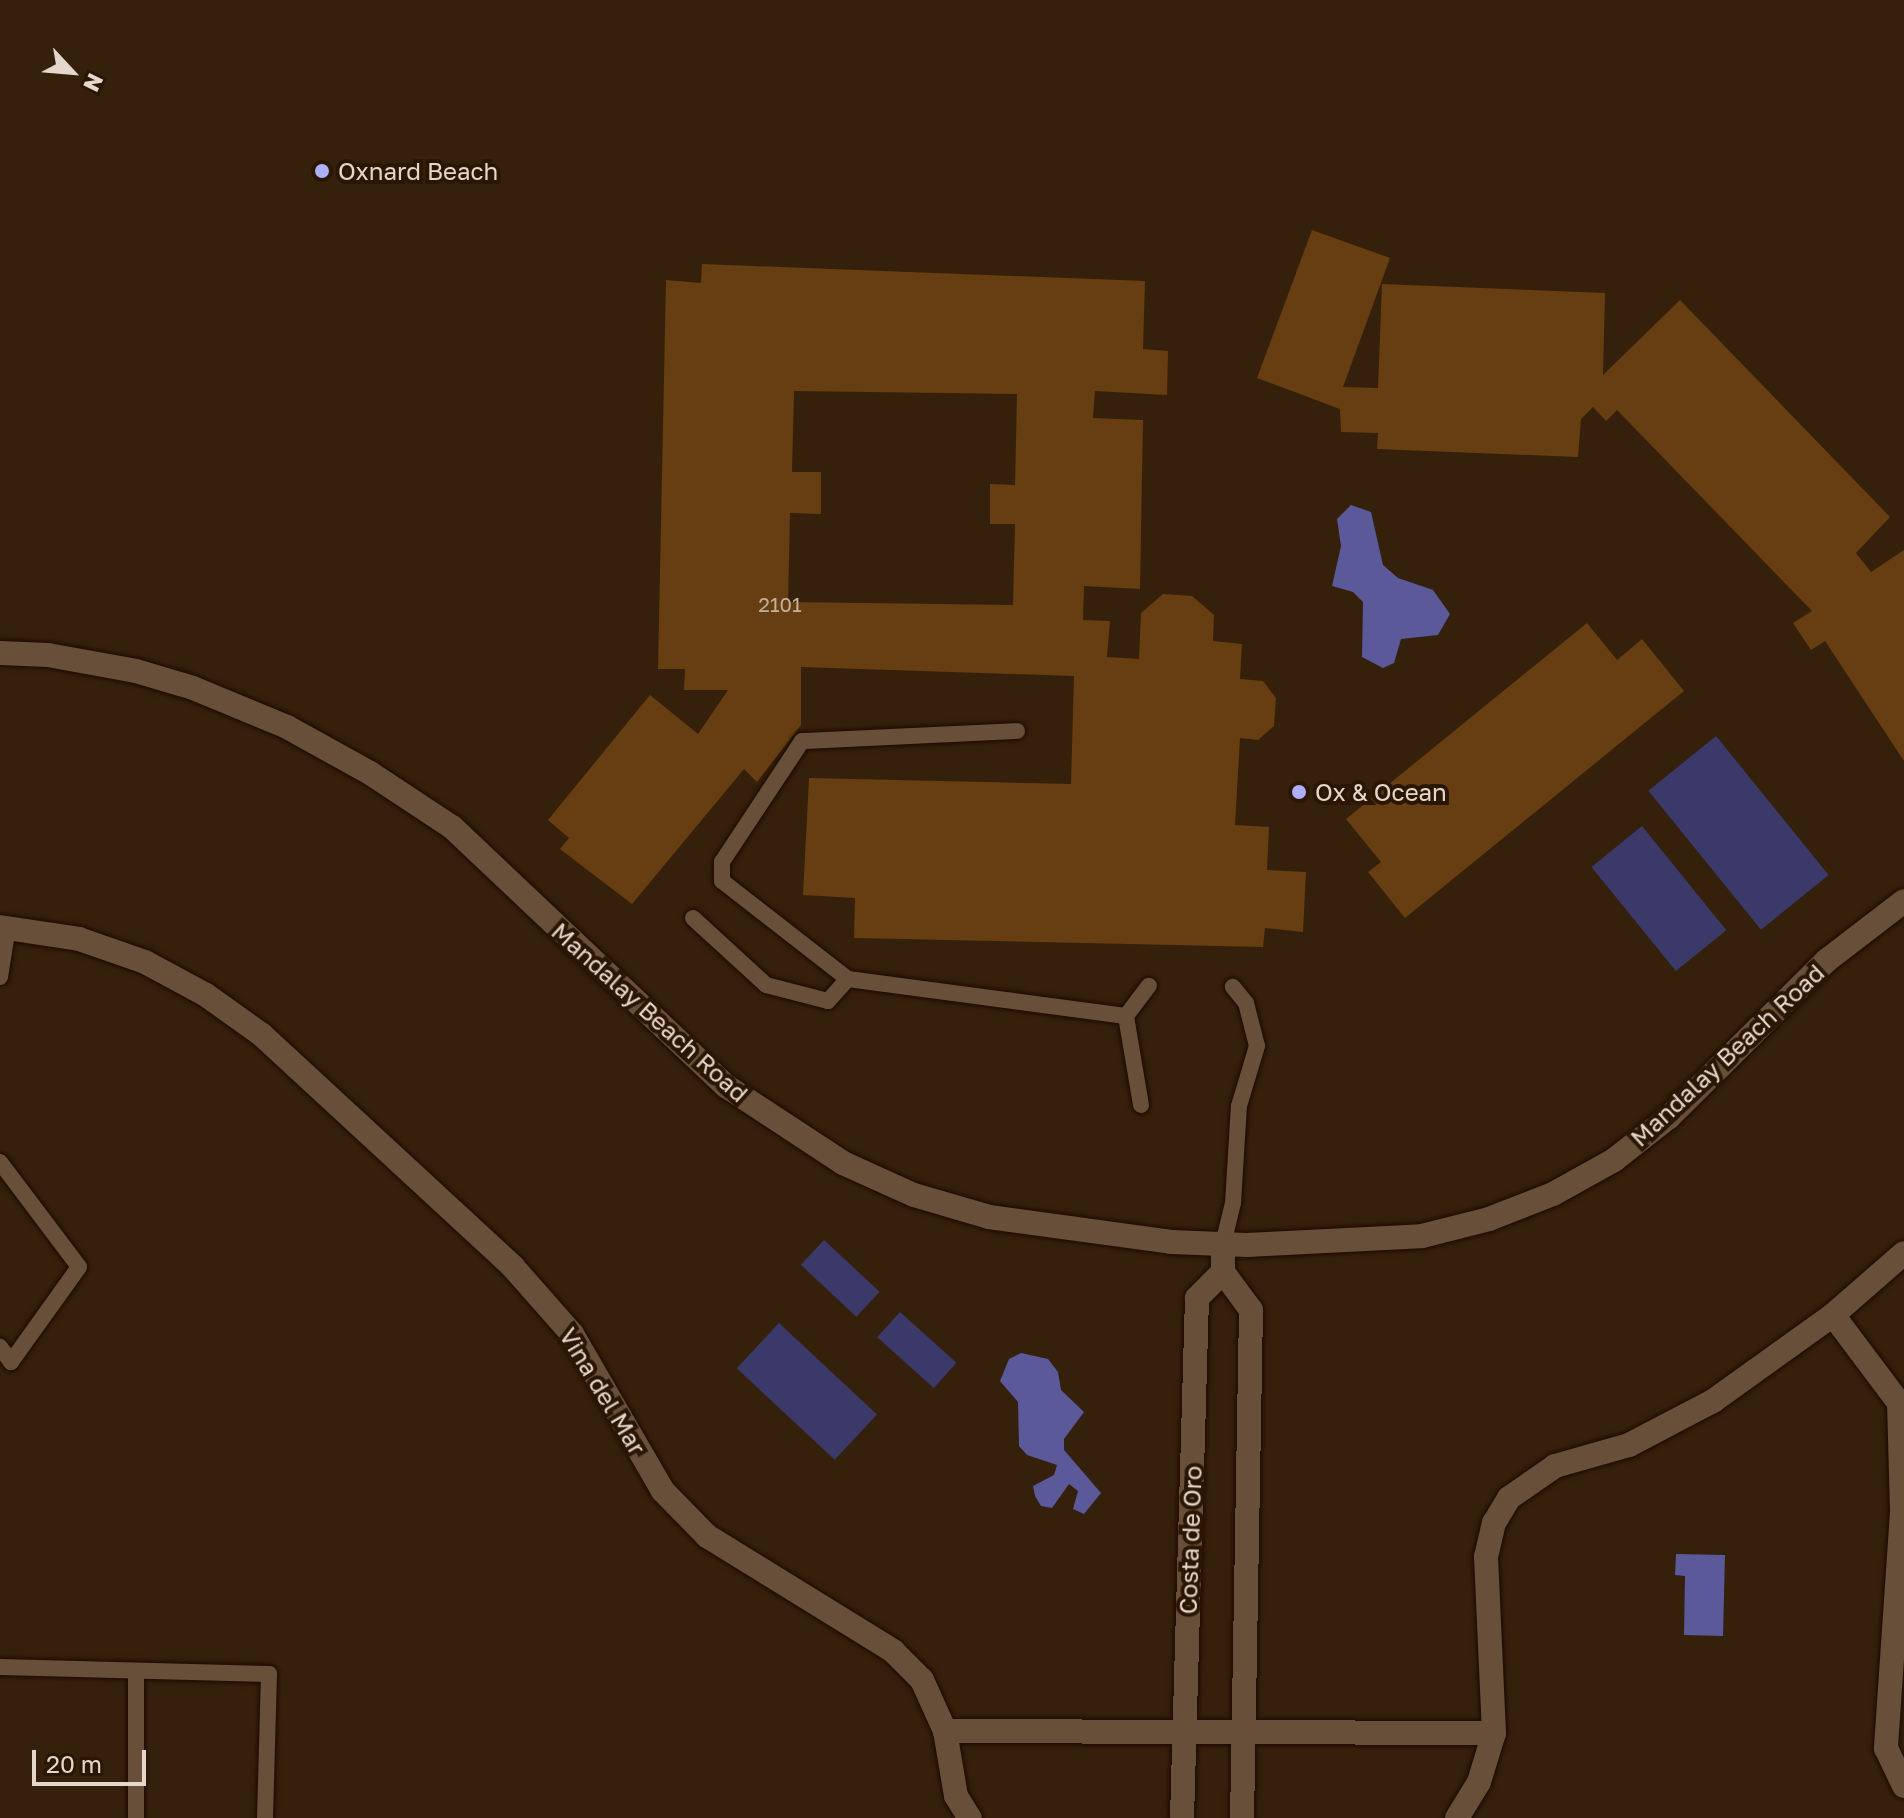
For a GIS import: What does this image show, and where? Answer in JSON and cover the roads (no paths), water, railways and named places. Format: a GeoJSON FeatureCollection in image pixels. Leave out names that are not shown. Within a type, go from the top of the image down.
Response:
{"type":"FeatureCollection","features":[{"type":"Feature","properties":{"kind":"street","name":"Mandalay Beach Road"},"geometry":{"type":"LineString","coordinates":[[0,653],[48,655],[136,671],[193,688],[287,727],[370,773],[452,827],[726,1086],[843,1163],[914,1195],[989,1217],[1223,1244],[1422,1236],[1489,1219],[1553,1194],[1614,1160],[1669,1117],[1826,961],[1904,901]]}},
{"type":"Feature","properties":{"kind":"street","name":"Vina del Mar"},"geometry":{"type":"LineString","coordinates":[[4,927],[79,939],[145,962],[206,995],[262,1035],[513,1267],[562,1323],[663,1491],[707,1536],[893,1651],[922,1680],[945,1731],[956,1796],[970,1818]]}},
{"type":"Feature","properties":{"kind":"street"},"geometry":{"type":"LineString","coordinates":[[1223,1244],[1223,1272],[1251,1310],[1247,1730],[1242,1818]]}},
{"type":"Feature","properties":{"kind":"street"},"geometry":{"type":"LineString","coordinates":[[1457,1818],[1486,1768],[1494,1733],[1486,1557],[1494,1523],[1509,1498],[1555,1466],[1629,1445],[1696,1411],[1833,1315],[1904,1253]]}},
{"type":"Feature","properties":{"kind":"street","name":"Costa de Oro"},"geometry":{"type":"LineString","coordinates":[[1182,1818],[1197,1298],[1223,1272]]}},
{"type":"Feature","properties":{"kind":"street"},"geometry":{"type":"LineString","coordinates":[[1833,1315],[1901,1400],[1903,1512],[1886,1748],[1904,1786]]}},
{"type":"Feature","properties":{"kind":"street"},"geometry":{"type":"LineString","coordinates":[[945,1731],[1494,1733]]}},
{"type":"Feature","properties":{"kind":"lane"},"geometry":{"type":"LineString","coordinates":[[1017,731],[802,741],[750,814],[722,862],[722,881],[848,979],[1126,1016]]}},
{"type":"Feature","properties":{"kind":"lane"},"geometry":{"type":"LineString","coordinates":[[693,918],[766,985],[828,1001],[848,979]]}},
{"type":"Feature","properties":{"kind":"lane"},"geometry":{"type":"LineString","coordinates":[[0,977],[4,927]]}},
{"type":"Feature","properties":{"kind":"lane"},"geometry":{"type":"LineString","coordinates":[[1141,1105],[1126,1016],[1149,986]]}},
{"type":"Feature","properties":{"kind":"lane"},"geometry":{"type":"LineString","coordinates":[[1223,1244],[1233,1203],[1239,1106],[1257,1046],[1246,1003],[1233,987]]}},
{"type":"Feature","properties":{"kind":"lane"},"geometry":{"type":"LineString","coordinates":[[0,1162],[79,1267],[11,1362],[0,1347]]}},
{"type":"Feature","properties":{"kind":"lane"},"geometry":{"type":"LineString","coordinates":[[0,1667],[136,1673],[269,1674],[265,1818]]}},
{"type":"Feature","properties":{"kind":"lane"},"geometry":{"type":"LineString","coordinates":[[136,1673],[136,1818]]}},
{"type":"Feature","properties":{"kind":"place","name":"Oxnard Beach"},"geometry":{"type":"Point","coordinates":[322,171]}},
{"type":"Feature","properties":{"kind":"place","name":"Ox & Ocean"},"geometry":{"type":"Point","coordinates":[1299,792]}}]}
